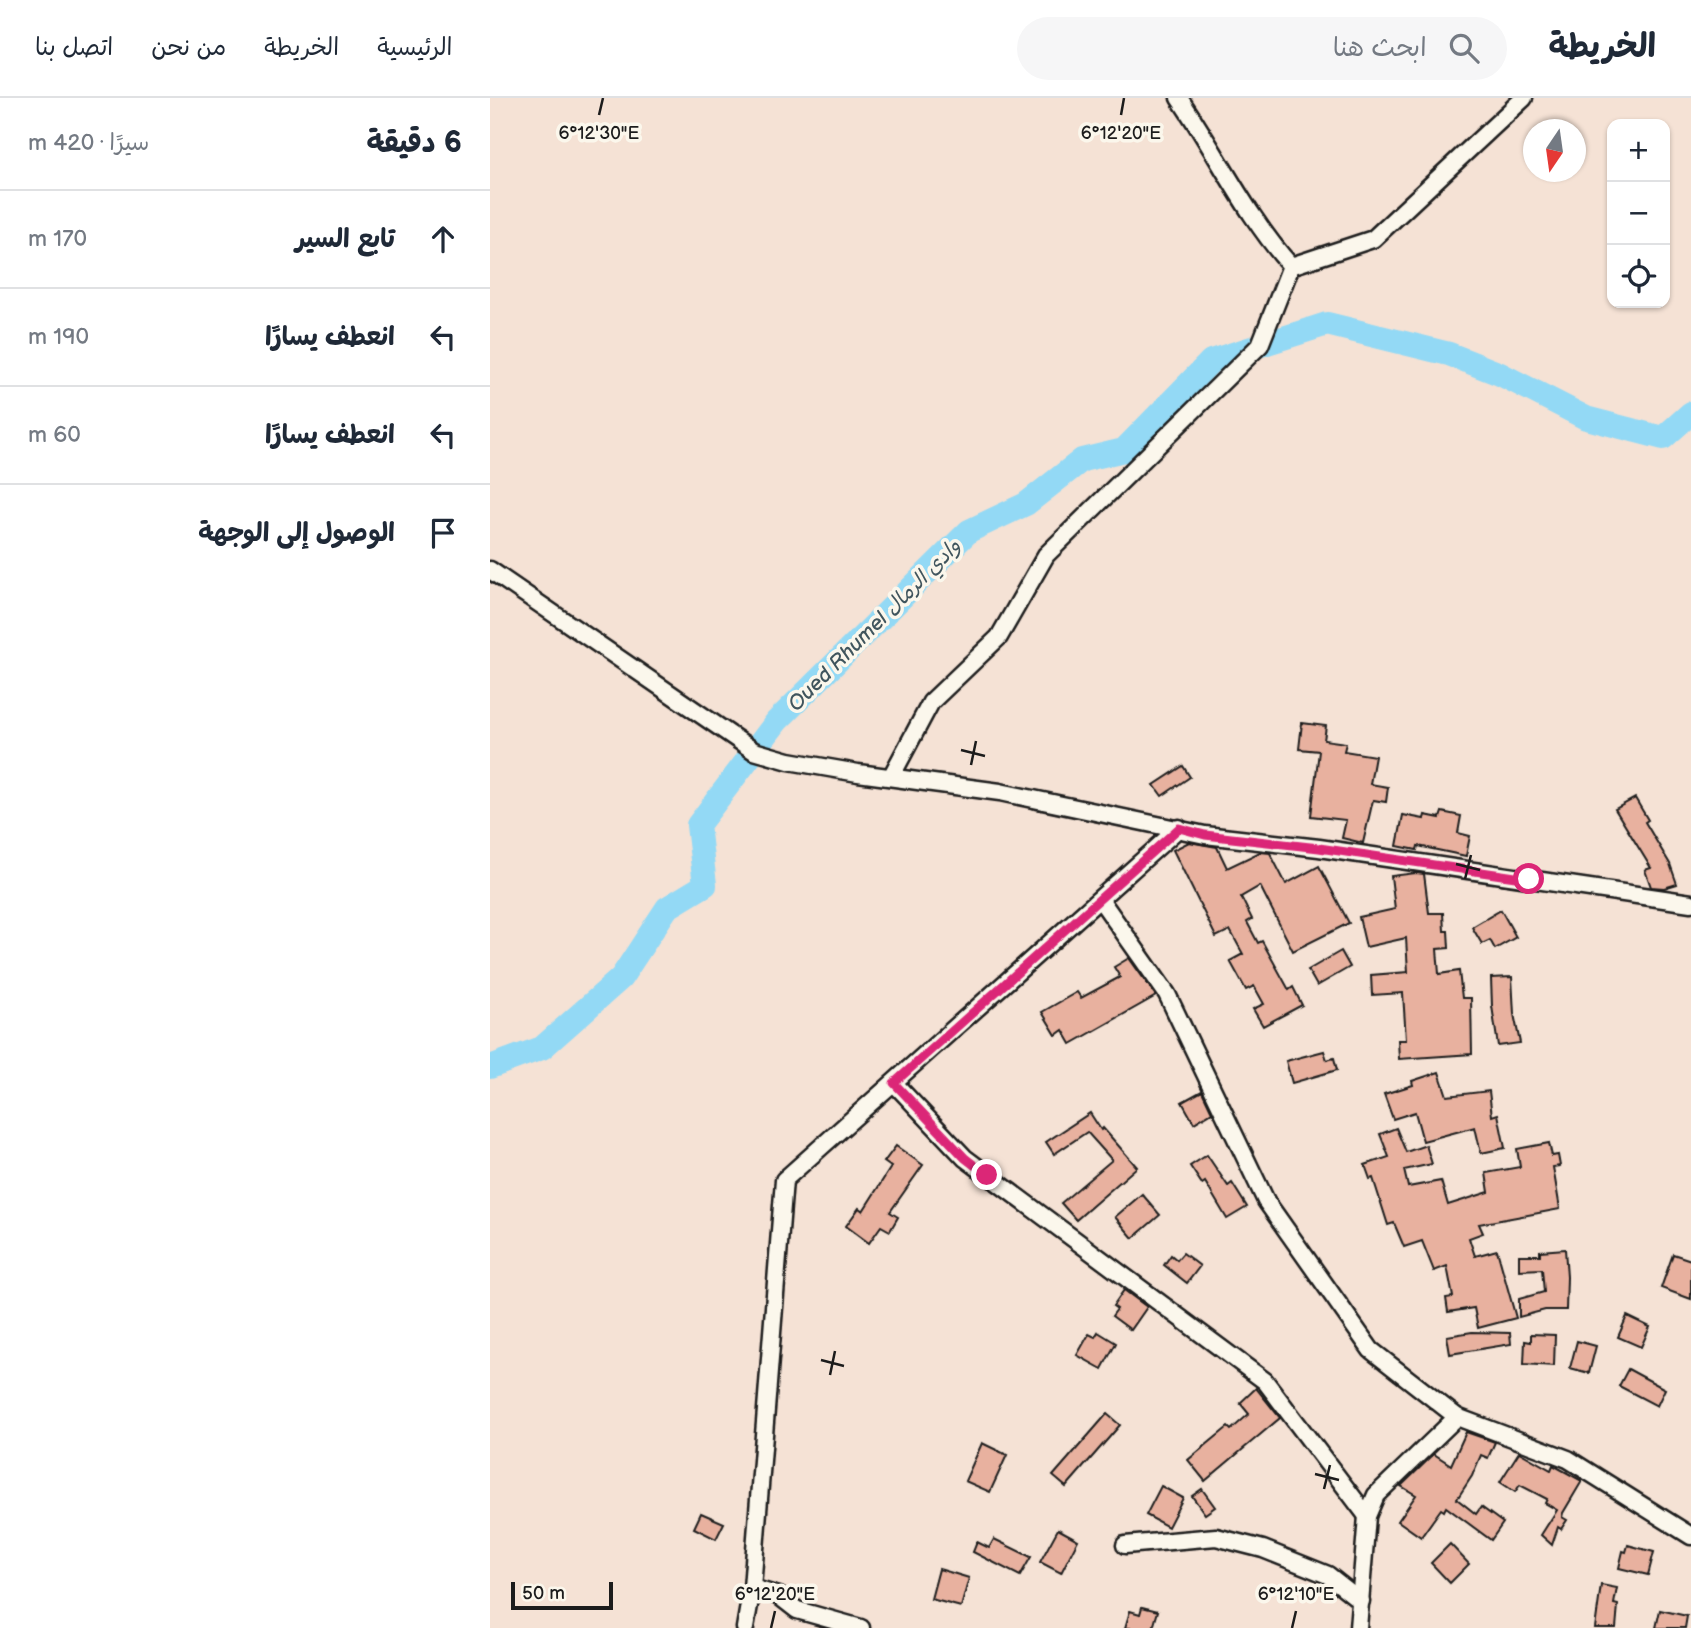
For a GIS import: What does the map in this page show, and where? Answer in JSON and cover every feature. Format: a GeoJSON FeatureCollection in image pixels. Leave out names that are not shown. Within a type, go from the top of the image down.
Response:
{"type":"FeatureCollection","features":[{"type":"Feature","properties":{"kind":"street"},"geometry":{"type":"LineString","coordinates":[[1179,98],[1269,241],[1291,266]]}},
{"type":"Feature","properties":{"kind":"street"},"geometry":{"type":"LineString","coordinates":[[1291,266],[1373,239],[1524,98]]}},
{"type":"Feature","properties":{"kind":"street"},"geometry":{"type":"LineString","coordinates":[[891,777],[931,702],[999,637],[1046,555],[1260,345],[1291,266]]}},
{"type":"Feature","properties":{"kind":"street"},"geometry":{"type":"LineString","coordinates":[[490,569],[749,747],[789,761],[1000,792],[1205,835],[1345,852],[1691,903]]}},
{"type":"Feature","properties":{"kind":"street"},"geometry":{"type":"LineString","coordinates":[[745,1628],[751,1588],[784,1180],[1179,828]]}},
{"type":"Feature","properties":{"kind":"street"},"geometry":{"type":"LineString","coordinates":[[1100,899],[1167,994],[1266,1201],[1371,1350],[1457,1417],[1568,1459],[1691,1536]]}},
{"type":"Feature","properties":{"kind":"street"},"geometry":{"type":"LineString","coordinates":[[894,1083],[965,1158],[1265,1381],[1367,1516]]}},
{"type":"Feature","properties":{"kind":"street"},"geometry":{"type":"LineString","coordinates":[[1358,1628],[1367,1516],[1376,1495],[1457,1417]]}},
{"type":"Feature","properties":{"kind":"street"},"geometry":{"type":"LineString","coordinates":[[1125,1545],[1216,1537],[1263,1549],[1328,1575],[1361,1601]]}},
{"type":"Feature","properties":{"kind":"street"},"geometry":{"type":"LineString","coordinates":[[751,1588],[779,1596],[797,1610],[861,1628]]}},
{"type":"Feature","properties":{"kind":"building"},"geometry":{"type":"Polygon","coordinates":[[[1302,723],[1326,726],[1324,740],[1346,743],[1344,751],[1375,756],[1370,784],[1388,787],[1386,802],[1373,800],[1363,843],[1342,838],[1346,820],[1311,816],[1319,751],[1299,749],[1302,723]]]}},
{"type":"Feature","properties":{"kind":"building"},"geometry":{"type":"Polygon","coordinates":[[[1183,766],[1190,777],[1162,796],[1154,785],[1183,766]]]}},
{"type":"Feature","properties":{"kind":"building"},"geometry":{"type":"Polygon","coordinates":[[[1635,798],[1648,820],[1645,822],[1670,864],[1677,884],[1664,888],[1651,887],[1645,870],[1651,868],[1615,809],[1635,798]]]}},
{"type":"Feature","properties":{"kind":"building"},"geometry":{"type":"Polygon","coordinates":[[[1442,812],[1461,816],[1458,833],[1470,836],[1466,856],[1418,846],[1417,850],[1397,846],[1403,815],[1424,819],[1425,815],[1440,818],[1442,812]]]}},
{"type":"Feature","properties":{"kind":"building"},"geometry":{"type":"Polygon","coordinates":[[[1189,842],[1217,847],[1227,868],[1260,852],[1270,853],[1286,884],[1319,866],[1349,923],[1293,951],[1260,886],[1241,897],[1252,919],[1247,922],[1258,943],[1262,941],[1289,990],[1293,987],[1302,1005],[1263,1026],[1253,1009],[1264,1004],[1254,986],[1246,990],[1230,961],[1243,954],[1230,930],[1216,937],[1173,850],[1189,842]]]}},
{"type":"Feature","properties":{"kind":"building"},"geometry":{"type":"Polygon","coordinates":[[[1424,874],[1429,913],[1443,913],[1444,931],[1448,931],[1449,948],[1437,949],[1439,974],[1459,971],[1462,998],[1471,998],[1472,1054],[1399,1059],[1398,1040],[1406,1040],[1403,993],[1372,995],[1371,975],[1408,972],[1406,938],[1366,947],[1359,917],[1395,909],[1391,876],[1424,874]]]}},
{"type":"Feature","properties":{"kind":"building"},"geometry":{"type":"Polygon","coordinates":[[[1501,910],[1516,937],[1495,949],[1490,940],[1482,944],[1472,927],[1501,910]]]}},
{"type":"Feature","properties":{"kind":"building"},"geometry":{"type":"Polygon","coordinates":[[[1341,951],[1350,967],[1317,986],[1308,970],[1341,951]]]}},
{"type":"Feature","properties":{"kind":"building"},"geometry":{"type":"Polygon","coordinates":[[[1129,958],[1156,996],[1071,1044],[1063,1030],[1056,1035],[1042,1012],[1077,992],[1081,998],[1120,977],[1114,967],[1129,958]]]}},
{"type":"Feature","properties":{"kind":"building"},"geometry":{"type":"Polygon","coordinates":[[[1512,977],[1514,1014],[1520,1043],[1498,1046],[1491,978],[1512,977]]]}},
{"type":"Feature","properties":{"kind":"building"},"geometry":{"type":"Polygon","coordinates":[[[1324,1051],[1327,1060],[1334,1058],[1337,1070],[1292,1083],[1286,1061],[1324,1051]]]}},
{"type":"Feature","properties":{"kind":"building"},"geometry":{"type":"Polygon","coordinates":[[[1439,1072],[1447,1096],[1489,1091],[1492,1116],[1498,1114],[1505,1148],[1481,1153],[1475,1127],[1423,1141],[1415,1112],[1393,1119],[1384,1094],[1413,1085],[1412,1081],[1439,1072]]]}},
{"type":"Feature","properties":{"kind":"building"},"geometry":{"type":"Polygon","coordinates":[[[1202,1091],[1212,1112],[1194,1123],[1182,1102],[1202,1091]]]}},
{"type":"Feature","properties":{"kind":"building"},"geometry":{"type":"Polygon","coordinates":[[[1090,1113],[1101,1130],[1103,1128],[1137,1167],[1076,1220],[1061,1203],[1112,1160],[1087,1132],[1054,1154],[1046,1142],[1090,1113]]]}},
{"type":"Feature","properties":{"kind":"building"},"geometry":{"type":"Polygon","coordinates":[[[1396,1128],[1406,1152],[1426,1145],[1432,1164],[1404,1170],[1408,1187],[1441,1181],[1448,1205],[1489,1192],[1486,1173],[1520,1167],[1517,1149],[1549,1143],[1552,1156],[1558,1155],[1560,1166],[1553,1167],[1560,1209],[1479,1224],[1483,1233],[1469,1238],[1475,1256],[1497,1250],[1516,1318],[1478,1328],[1474,1308],[1448,1312],[1446,1298],[1453,1297],[1447,1266],[1434,1271],[1422,1241],[1404,1247],[1394,1223],[1388,1225],[1373,1178],[1370,1179],[1365,1165],[1389,1157],[1380,1134],[1396,1128]]]}},
{"type":"Feature","properties":{"kind":"building"},"geometry":{"type":"Polygon","coordinates":[[[896,1146],[923,1165],[890,1212],[898,1217],[890,1231],[881,1226],[869,1243],[846,1226],[859,1208],[863,1211],[891,1167],[884,1162],[896,1146]]]}},
{"type":"Feature","properties":{"kind":"building"},"geometry":{"type":"Polygon","coordinates":[[[1207,1155],[1228,1186],[1232,1183],[1247,1207],[1227,1219],[1205,1182],[1202,1184],[1190,1166],[1207,1155]]]}},
{"type":"Feature","properties":{"kind":"building"},"geometry":{"type":"Polygon","coordinates":[[[1142,1194],[1160,1215],[1133,1238],[1115,1217],[1142,1194]]]}},
{"type":"Feature","properties":{"kind":"building"},"geometry":{"type":"Polygon","coordinates":[[[1565,1249],[1566,1310],[1545,1310],[1519,1317],[1519,1299],[1544,1292],[1542,1269],[1519,1270],[1519,1255],[1540,1255],[1540,1251],[1565,1249]]]}},
{"type":"Feature","properties":{"kind":"building"},"geometry":{"type":"Polygon","coordinates":[[[1183,1253],[1200,1266],[1187,1283],[1164,1265],[1171,1255],[1177,1260],[1183,1253]]]}},
{"type":"Feature","properties":{"kind":"building"},"geometry":{"type":"Polygon","coordinates":[[[1673,1254],[1691,1260],[1691,1299],[1661,1288],[1673,1254]]]}},
{"type":"Feature","properties":{"kind":"building"},"geometry":{"type":"Polygon","coordinates":[[[1124,1290],[1147,1307],[1131,1330],[1112,1316],[1117,1309],[1113,1306],[1124,1290]]]}},
{"type":"Feature","properties":{"kind":"building"},"geometry":{"type":"Polygon","coordinates":[[[1627,1316],[1650,1327],[1641,1347],[1618,1337],[1627,1316]]]}},
{"type":"Feature","properties":{"kind":"building"},"geometry":{"type":"Polygon","coordinates":[[[1098,1332],[1116,1343],[1102,1369],[1077,1355],[1089,1334],[1095,1337],[1098,1332]]]}},
{"type":"Feature","properties":{"kind":"building"},"geometry":{"type":"Polygon","coordinates":[[[1472,1332],[1510,1333],[1511,1344],[1450,1354],[1447,1336],[1472,1332]]]}},
{"type":"Feature","properties":{"kind":"building"},"geometry":{"type":"Polygon","coordinates":[[[1531,1334],[1555,1335],[1554,1366],[1524,1364],[1525,1341],[1531,1342],[1531,1334]]]}},
{"type":"Feature","properties":{"kind":"building"},"geometry":{"type":"Polygon","coordinates":[[[1577,1341],[1596,1346],[1589,1373],[1570,1368],[1577,1341]]]}},
{"type":"Feature","properties":{"kind":"building"},"geometry":{"type":"Polygon","coordinates":[[[1628,1369],[1665,1389],[1657,1406],[1619,1386],[1628,1369]]]}},
{"type":"Feature","properties":{"kind":"building"},"geometry":{"type":"Polygon","coordinates":[[[1256,1388],[1280,1418],[1205,1481],[1188,1460],[1228,1427],[1231,1430],[1249,1414],[1240,1403],[1256,1388]]]}},
{"type":"Feature","properties":{"kind":"building"},"geometry":{"type":"Polygon","coordinates":[[[1107,1414],[1120,1425],[1066,1487],[1053,1476],[1107,1414]]]}},
{"type":"Feature","properties":{"kind":"building"},"geometry":{"type":"Polygon","coordinates":[[[1466,1432],[1495,1442],[1488,1458],[1481,1455],[1472,1476],[1457,1499],[1476,1514],[1481,1507],[1503,1523],[1491,1540],[1446,1507],[1444,1511],[1441,1509],[1421,1537],[1398,1521],[1416,1495],[1401,1486],[1434,1454],[1451,1465],[1466,1432]]]}},
{"type":"Feature","properties":{"kind":"building"},"geometry":{"type":"Polygon","coordinates":[[[982,1443],[1007,1455],[990,1492],[965,1481],[982,1443]]]}},
{"type":"Feature","properties":{"kind":"building"},"geometry":{"type":"Polygon","coordinates":[[[1519,1452],[1551,1470],[1553,1465],[1582,1481],[1563,1513],[1562,1517],[1567,1520],[1561,1529],[1558,1527],[1552,1545],[1541,1535],[1557,1510],[1545,1503],[1547,1499],[1520,1485],[1515,1492],[1500,1482],[1519,1452]]]}},
{"type":"Feature","properties":{"kind":"building"},"geometry":{"type":"Polygon","coordinates":[[[1161,1486],[1183,1498],[1168,1527],[1146,1515],[1161,1486]]]}},
{"type":"Feature","properties":{"kind":"building"},"geometry":{"type":"Polygon","coordinates":[[[1202,1489],[1215,1507],[1205,1514],[1192,1496],[1202,1489]]]}},
{"type":"Feature","properties":{"kind":"building"},"geometry":{"type":"Polygon","coordinates":[[[701,1513],[724,1523],[716,1539],[694,1528],[701,1513]]]}},
{"type":"Feature","properties":{"kind":"building"},"geometry":{"type":"Polygon","coordinates":[[[1058,1529],[1078,1540],[1061,1573],[1040,1562],[1058,1529]]]}},
{"type":"Feature","properties":{"kind":"building"},"geometry":{"type":"Polygon","coordinates":[[[994,1539],[1031,1557],[1020,1576],[973,1552],[977,1542],[989,1548],[994,1539]]]}},
{"type":"Feature","properties":{"kind":"building"},"geometry":{"type":"Polygon","coordinates":[[[1450,1544],[1469,1564],[1450,1583],[1431,1563],[1450,1544]]]}},
{"type":"Feature","properties":{"kind":"building"},"geometry":{"type":"Polygon","coordinates":[[[1628,1545],[1654,1552],[1648,1575],[1619,1568],[1623,1551],[1626,1552],[1628,1545]]]}},
{"type":"Feature","properties":{"kind":"building"},"geometry":{"type":"Polygon","coordinates":[[[939,1569],[969,1578],[961,1607],[931,1599],[939,1569]]]}},
{"type":"Feature","properties":{"kind":"building"},"geometry":{"type":"Polygon","coordinates":[[[1601,1585],[1617,1588],[1614,1604],[1618,1605],[1616,1628],[1595,1628],[1601,1585]]]}},
{"type":"Feature","properties":{"kind":"building"},"geometry":{"type":"Polygon","coordinates":[[[1142,1607],[1158,1611],[1153,1628],[1125,1628],[1130,1611],[1140,1614],[1142,1607]]]}},
{"type":"Feature","properties":{"kind":"building"},"geometry":{"type":"Polygon","coordinates":[[[1660,1610],[1687,1616],[1685,1628],[1656,1628],[1660,1610]]]}},
{"type":"Feature","properties":{"kind":"waterway","name":"Oued Rhumel وادي الرمال"},"geometry":{"type":"LineString","coordinates":[[490,1067],[542,1048],[621,978],[667,908],[705,885],[698,825],[777,721],[969,531],[1026,504],[1082,460],[1124,450],[1211,361],[1327,324],[1449,354],[1500,374],[1586,418],[1663,438],[1691,413]]}},
{"type":"Feature","properties":{"kind":"route"},"geometry":{"type":"LineString","coordinates":[[987,1175],[965,1158],[894,1083],[1179,828],[1205,835],[1319,848],[1529,879]]}}]}
